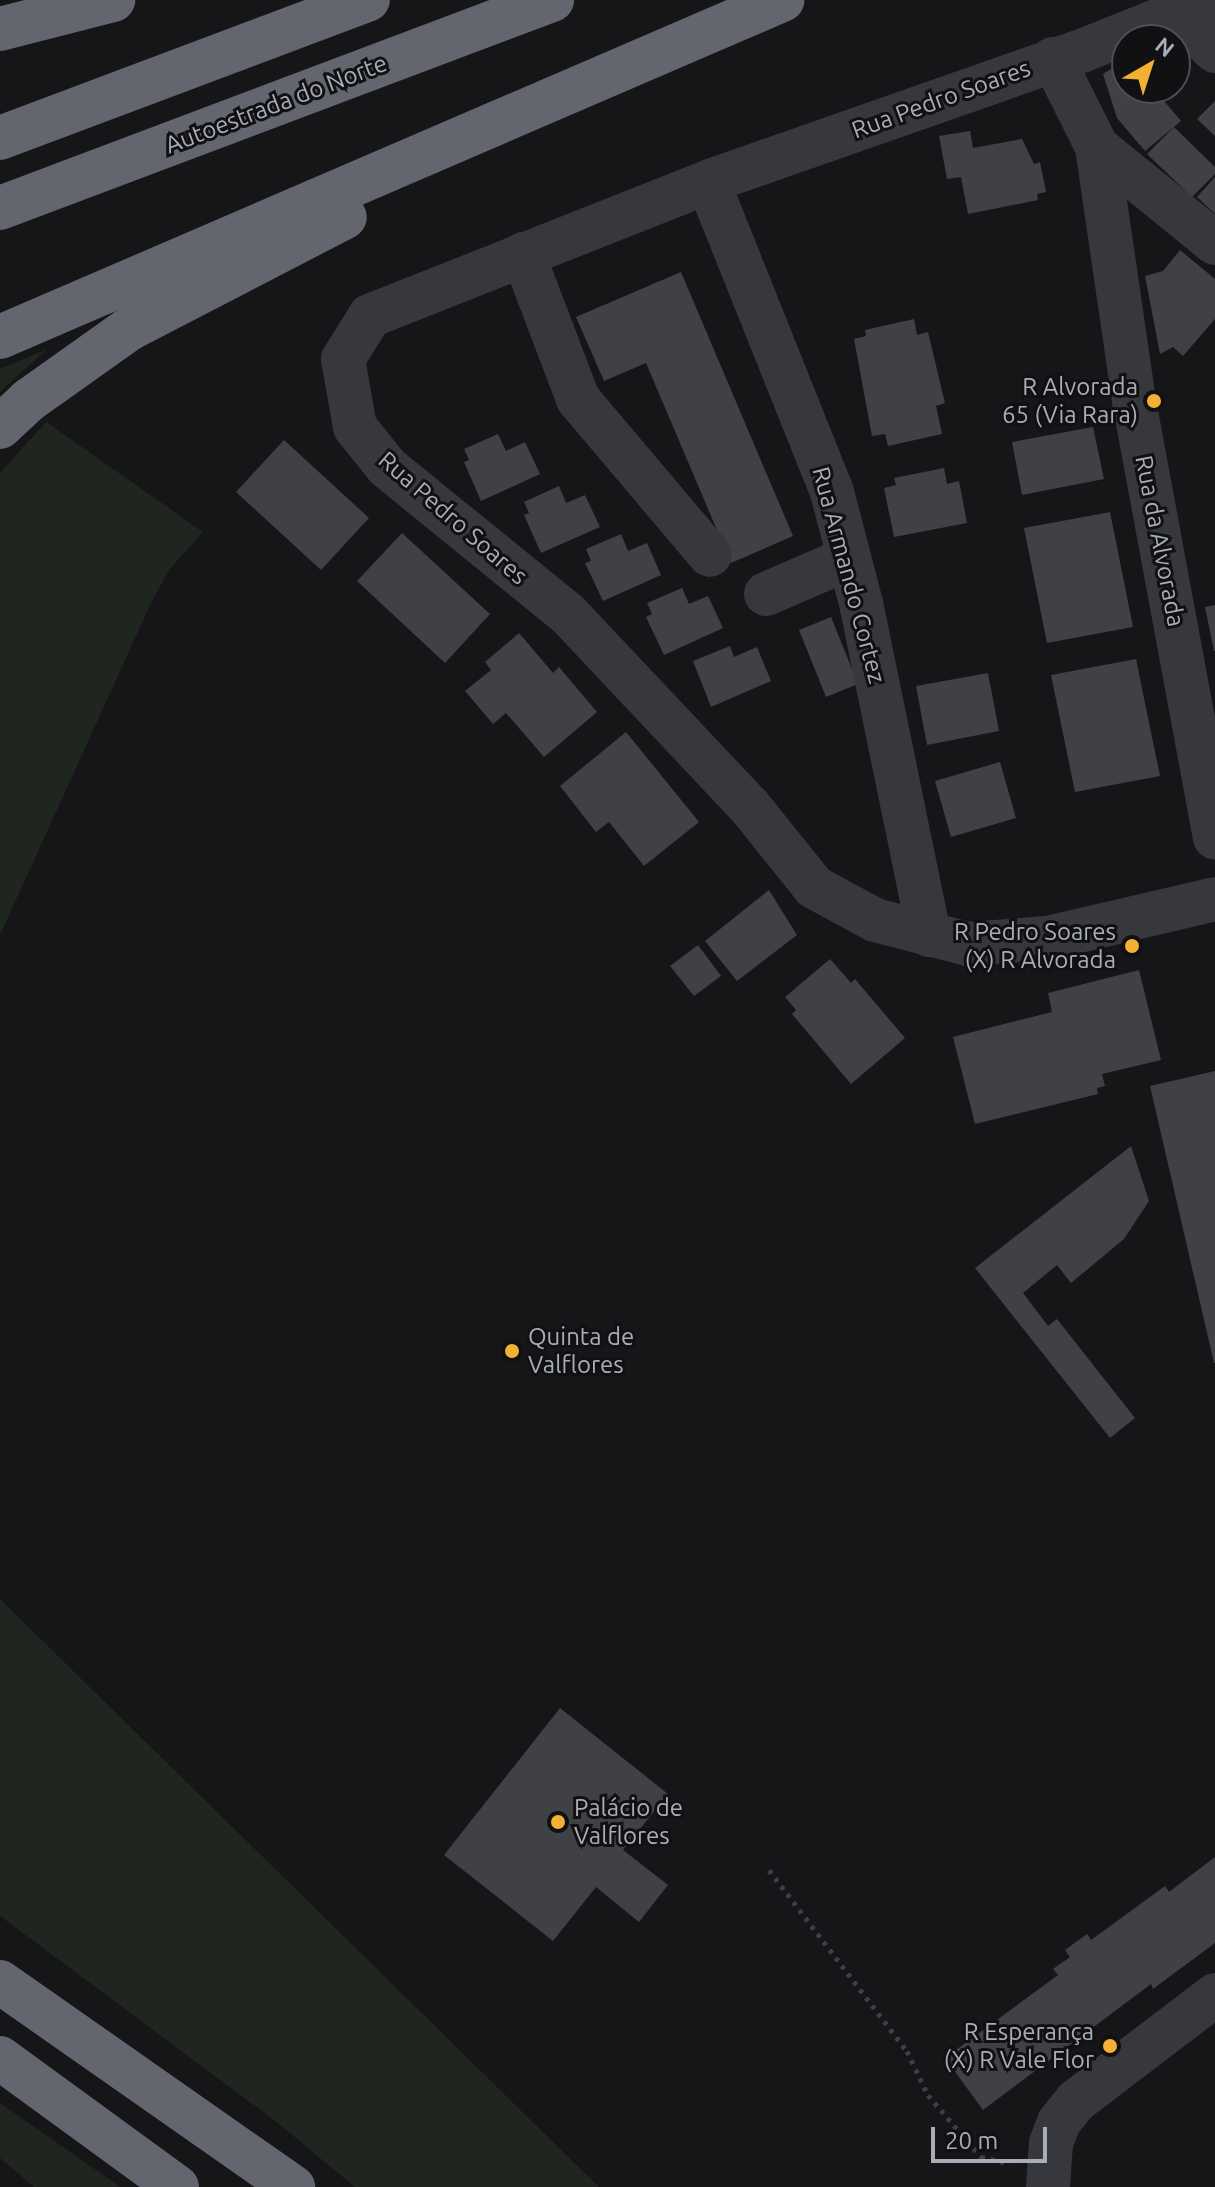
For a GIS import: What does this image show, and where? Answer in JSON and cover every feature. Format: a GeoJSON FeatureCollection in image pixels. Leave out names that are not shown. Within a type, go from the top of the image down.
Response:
{"type":"FeatureCollection","features":[{"type":"Feature","properties":{"kind":"highway"},"geometry":{"type":"LineString","coordinates":[[0,29],[113,0]]}},
{"type":"Feature","properties":{"kind":"highway"},"geometry":{"type":"LineString","coordinates":[[0,138],[368,0]]}},
{"type":"Feature","properties":{"kind":"highway","name":"Autoestrada do Norte"},"geometry":{"type":"LineString","coordinates":[[0,208],[552,0]]}},
{"type":"Feature","properties":{"kind":"highway"},"geometry":{"type":"LineString","coordinates":[[0,337],[782,0]]}},
{"type":"Feature","properties":{"kind":"highway"},"geometry":{"type":"LineString","coordinates":[[0,427],[29,400],[129,329],[710,32]]}},
{"type":"Feature","properties":{"kind":"highway"},"geometry":{"type":"LineString","coordinates":[[0,1982],[293,2187]]}},
{"type":"Feature","properties":{"kind":"highway"},"geometry":{"type":"LineString","coordinates":[[0,2058],[177,2187]]}},
{"type":"Feature","properties":{"kind":"street"},"geometry":{"type":"LineString","coordinates":[[1192,6],[1215,51]]}},
{"type":"Feature","properties":{"kind":"street","name":"Rua Pedro Soares"},"geometry":{"type":"LineString","coordinates":[[1192,6],[708,182],[370,316],[343,359],[355,427],[387,467],[568,614],[750,807],[814,887],[875,920],[968,944],[1048,938],[1215,899]]}},
{"type":"Feature","properties":{"kind":"street"},"geometry":{"type":"LineString","coordinates":[[1053,59],[1097,147],[1215,243]]}},
{"type":"Feature","properties":{"kind":"street","name":"Rua da Alvorada"},"geometry":{"type":"LineString","coordinates":[[1097,147],[1134,401],[1215,838]]}},
{"type":"Feature","properties":{"kind":"street","name":"Rua Armando Cortez"},"geometry":{"type":"LineString","coordinates":[[708,182],[832,492],[849,558],[929,935]]}},
{"type":"Feature","properties":{"kind":"street"},"geometry":{"type":"LineString","coordinates":[[523,254],[578,399],[710,555]]}},
{"type":"Feature","properties":{"kind":"street"},"geometry":{"type":"LineString","coordinates":[[766,594],[849,558]]}},
{"type":"Feature","properties":{"kind":"street"},"geometry":{"type":"LineString","coordinates":[[1035,2182],[1059,2122],[1076,2101],[1215,1995]]}},
{"type":"Feature","properties":{"kind":"path"},"geometry":{"type":"LineString","coordinates":[[769,1870],[907,2051],[928,2095],[981,2157],[1035,2182]]}},
{"type":"Feature","properties":{"kind":"shaded area"},"geometry":{"type":"Polygon","coordinates":[[[47,349],[0,392],[0,369],[47,349]]]}},
{"type":"Feature","properties":{"kind":"shaded area"},"geometry":{"type":"Polygon","coordinates":[[[46,422],[203,532],[169,570],[151,603],[0,935],[0,473],[46,422]]]}},
{"type":"Feature","properties":{"kind":"shaded area"},"geometry":{"type":"Polygon","coordinates":[[[0,1599],[599,2187],[355,2187],[274,2120],[0,1916],[0,1599]]]}},
{"type":"Feature","properties":{"kind":"shaded area"},"geometry":{"type":"Polygon","coordinates":[[[0,2103],[120,2187],[34,2187],[0,2158],[0,2103]]]}},
{"type":"Feature","properties":{"kind":"building"},"geometry":{"type":"Polygon","coordinates":[[[1111,69],[1111,99],[1103,74],[1111,69]]]}},
{"type":"Feature","properties":{"kind":"building"},"geometry":{"type":"Polygon","coordinates":[[[1215,101],[1215,136],[1197,119],[1215,101]]]}},
{"type":"Feature","properties":{"kind":"building"},"geometry":{"type":"Polygon","coordinates":[[[1113,104],[1167,104],[1181,121],[1145,151],[1117,118],[1113,104]]]}},
{"type":"Feature","properties":{"kind":"building"},"geometry":{"type":"Polygon","coordinates":[[[1174,127],[1215,167],[1215,174],[1192,197],[1147,154],[1174,127]]]}},
{"type":"Feature","properties":{"kind":"building"},"geometry":{"type":"Polygon","coordinates":[[[970,131],[973,148],[1022,139],[1034,164],[1040,162],[1046,192],[1037,194],[1038,200],[968,214],[961,177],[947,179],[939,136],[970,131]]]}},
{"type":"Feature","properties":{"kind":"building"},"geometry":{"type":"Polygon","coordinates":[[[1215,177],[1215,214],[1197,197],[1215,177]]]}},
{"type":"Feature","properties":{"kind":"building"},"geometry":{"type":"Polygon","coordinates":[[[1180,250],[1215,279],[1215,319],[1183,356],[1173,347],[1160,354],[1145,276],[1163,271],[1180,250]]]}},
{"type":"Feature","properties":{"kind":"building"},"geometry":{"type":"Polygon","coordinates":[[[681,272],[793,536],[731,563],[646,363],[604,381],[576,317],[681,272]]]}},
{"type":"Feature","properties":{"kind":"building"},"geometry":{"type":"Polygon","coordinates":[[[914,319],[917,335],[928,332],[945,403],[936,406],[942,434],[888,446],[885,434],[872,436],[854,339],[866,336],[865,330],[914,319]]]}},
{"type":"Feature","properties":{"kind":"building"},"geometry":{"type":"Polygon","coordinates":[[[1093,427],[1104,479],[1022,495],[1012,442],[1093,427]]]}},
{"type":"Feature","properties":{"kind":"building"},"geometry":{"type":"Polygon","coordinates":[[[498,434],[506,451],[525,442],[540,474],[481,501],[464,462],[469,460],[464,449],[498,434]]]}},
{"type":"Feature","properties":{"kind":"building"},"geometry":{"type":"Polygon","coordinates":[[[284,440],[369,518],[321,570],[236,492],[284,440]]]}},
{"type":"Feature","properties":{"kind":"building"},"geometry":{"type":"Polygon","coordinates":[[[944,468],[947,484],[959,481],[967,523],[894,537],[884,488],[896,485],[894,478],[944,468]]]}},
{"type":"Feature","properties":{"kind":"building"},"geometry":{"type":"Polygon","coordinates":[[[559,486],[566,503],[585,495],[600,527],[541,553],[524,515],[529,513],[524,502],[559,486]]]}},
{"type":"Feature","properties":{"kind":"building"},"geometry":{"type":"Polygon","coordinates":[[[1110,512],[1133,627],[1047,643],[1024,528],[1110,512]]]}},
{"type":"Feature","properties":{"kind":"building"},"geometry":{"type":"Polygon","coordinates":[[[402,533],[490,614],[445,663],[357,581],[402,533]]]}},
{"type":"Feature","properties":{"kind":"building"},"geometry":{"type":"Polygon","coordinates":[[[621,534],[628,551],[647,543],[661,575],[603,601],[585,563],[591,561],[586,549],[621,534]]]}},
{"type":"Feature","properties":{"kind":"building"},"geometry":{"type":"Polygon","coordinates":[[[682,588],[689,604],[708,596],[723,628],[664,655],[646,617],[652,614],[647,603],[682,588]]]}},
{"type":"Feature","properties":{"kind":"building"},"geometry":{"type":"Polygon","coordinates":[[[1215,605],[1215,651],[1214,651],[1205,607],[1215,605]]]}},
{"type":"Feature","properties":{"kind":"building"},"geometry":{"type":"Polygon","coordinates":[[[831,617],[858,684],[826,697],[799,630],[831,617]]]}},
{"type":"Feature","properties":{"kind":"building"},"geometry":{"type":"Polygon","coordinates":[[[519,633],[553,673],[559,667],[597,712],[544,757],[506,713],[493,724],[465,691],[491,670],[485,662],[519,633]]]}},
{"type":"Feature","properties":{"kind":"building"},"geometry":{"type":"Polygon","coordinates":[[[730,646],[734,657],[757,647],[771,681],[711,707],[693,661],[730,646]]]}},
{"type":"Feature","properties":{"kind":"building"},"geometry":{"type":"Polygon","coordinates":[[[1136,659],[1160,776],[1075,792],[1051,675],[1136,659]]]}},
{"type":"Feature","properties":{"kind":"building"},"geometry":{"type":"Polygon","coordinates":[[[988,673],[999,731],[927,745],[916,686],[988,673]]]}},
{"type":"Feature","properties":{"kind":"building"},"geometry":{"type":"Polygon","coordinates":[[[626,732],[699,822],[644,866],[609,822],[596,832],[560,786],[626,732]]]}},
{"type":"Feature","properties":{"kind":"building"},"geometry":{"type":"Polygon","coordinates":[[[1000,762],[1016,818],[951,837],[935,781],[1000,762]]]}},
{"type":"Feature","properties":{"kind":"building"},"geometry":{"type":"Polygon","coordinates":[[[769,890],[797,935],[737,981],[705,941],[769,890]]]}},
{"type":"Feature","properties":{"kind":"building"},"geometry":{"type":"Polygon","coordinates":[[[698,945],[721,976],[694,996],[670,966],[698,945]]]}},
{"type":"Feature","properties":{"kind":"building"},"geometry":{"type":"Polygon","coordinates":[[[830,959],[851,983],[855,979],[905,1038],[851,1084],[792,1014],[796,1010],[785,997],[830,959]]]}},
{"type":"Feature","properties":{"kind":"building"},"geometry":{"type":"Polygon","coordinates":[[[1139,970],[1161,1060],[1102,1074],[1105,1086],[1097,1088],[1098,1094],[975,1124],[953,1037],[1052,1012],[1048,993],[1139,970]]]}},
{"type":"Feature","properties":{"kind":"building"},"geometry":{"type":"Polygon","coordinates":[[[1215,1071],[1215,1363],[1214,1363],[1150,1086],[1215,1071]]]}},
{"type":"Feature","properties":{"kind":"building"},"geometry":{"type":"Polygon","coordinates":[[[1131,1146],[1149,1201],[1124,1239],[1071,1283],[1057,1265],[1023,1293],[1048,1326],[1057,1319],[1135,1418],[1110,1438],[975,1268],[1131,1146]]]}},
{"type":"Feature","properties":{"kind":"building","name":"Palácio de Valflores"},"geometry":{"type":"Polygon","coordinates":[[[560,1708],[668,1794],[623,1850],[668,1885],[639,1922],[596,1887],[553,1941],[444,1855],[560,1708]]]}},
{"type":"Feature","properties":{"kind":"building"},"geometry":{"type":"Polygon","coordinates":[[[1215,1857],[1215,1943],[1153,1989],[1151,1984],[983,2110],[945,2058],[1058,1975],[1053,1969],[1070,1957],[1065,1950],[1087,1934],[1091,1940],[1165,1886],[1169,1892],[1215,1857]]]}},
{"type":"Feature","properties":{"kind":"place","name":"R Alvorada 65 (Via Rara)"},"geometry":{"type":"Point","coordinates":[1154,401]}},
{"type":"Feature","properties":{"kind":"place","name":"R Pedro Soares (X) R Alvorada"},"geometry":{"type":"Point","coordinates":[1132,946]}},
{"type":"Feature","properties":{"kind":"place","name":"Quinta de Valflores"},"geometry":{"type":"Point","coordinates":[512,1351]}},
{"type":"Feature","properties":{"kind":"place","name":"Palácio de Valflores"},"geometry":{"type":"Point","coordinates":[558,1822]}},
{"type":"Feature","properties":{"kind":"place","name":"R Esperança (X) R Vale Flor"},"geometry":{"type":"Point","coordinates":[1110,2046]}}]}
